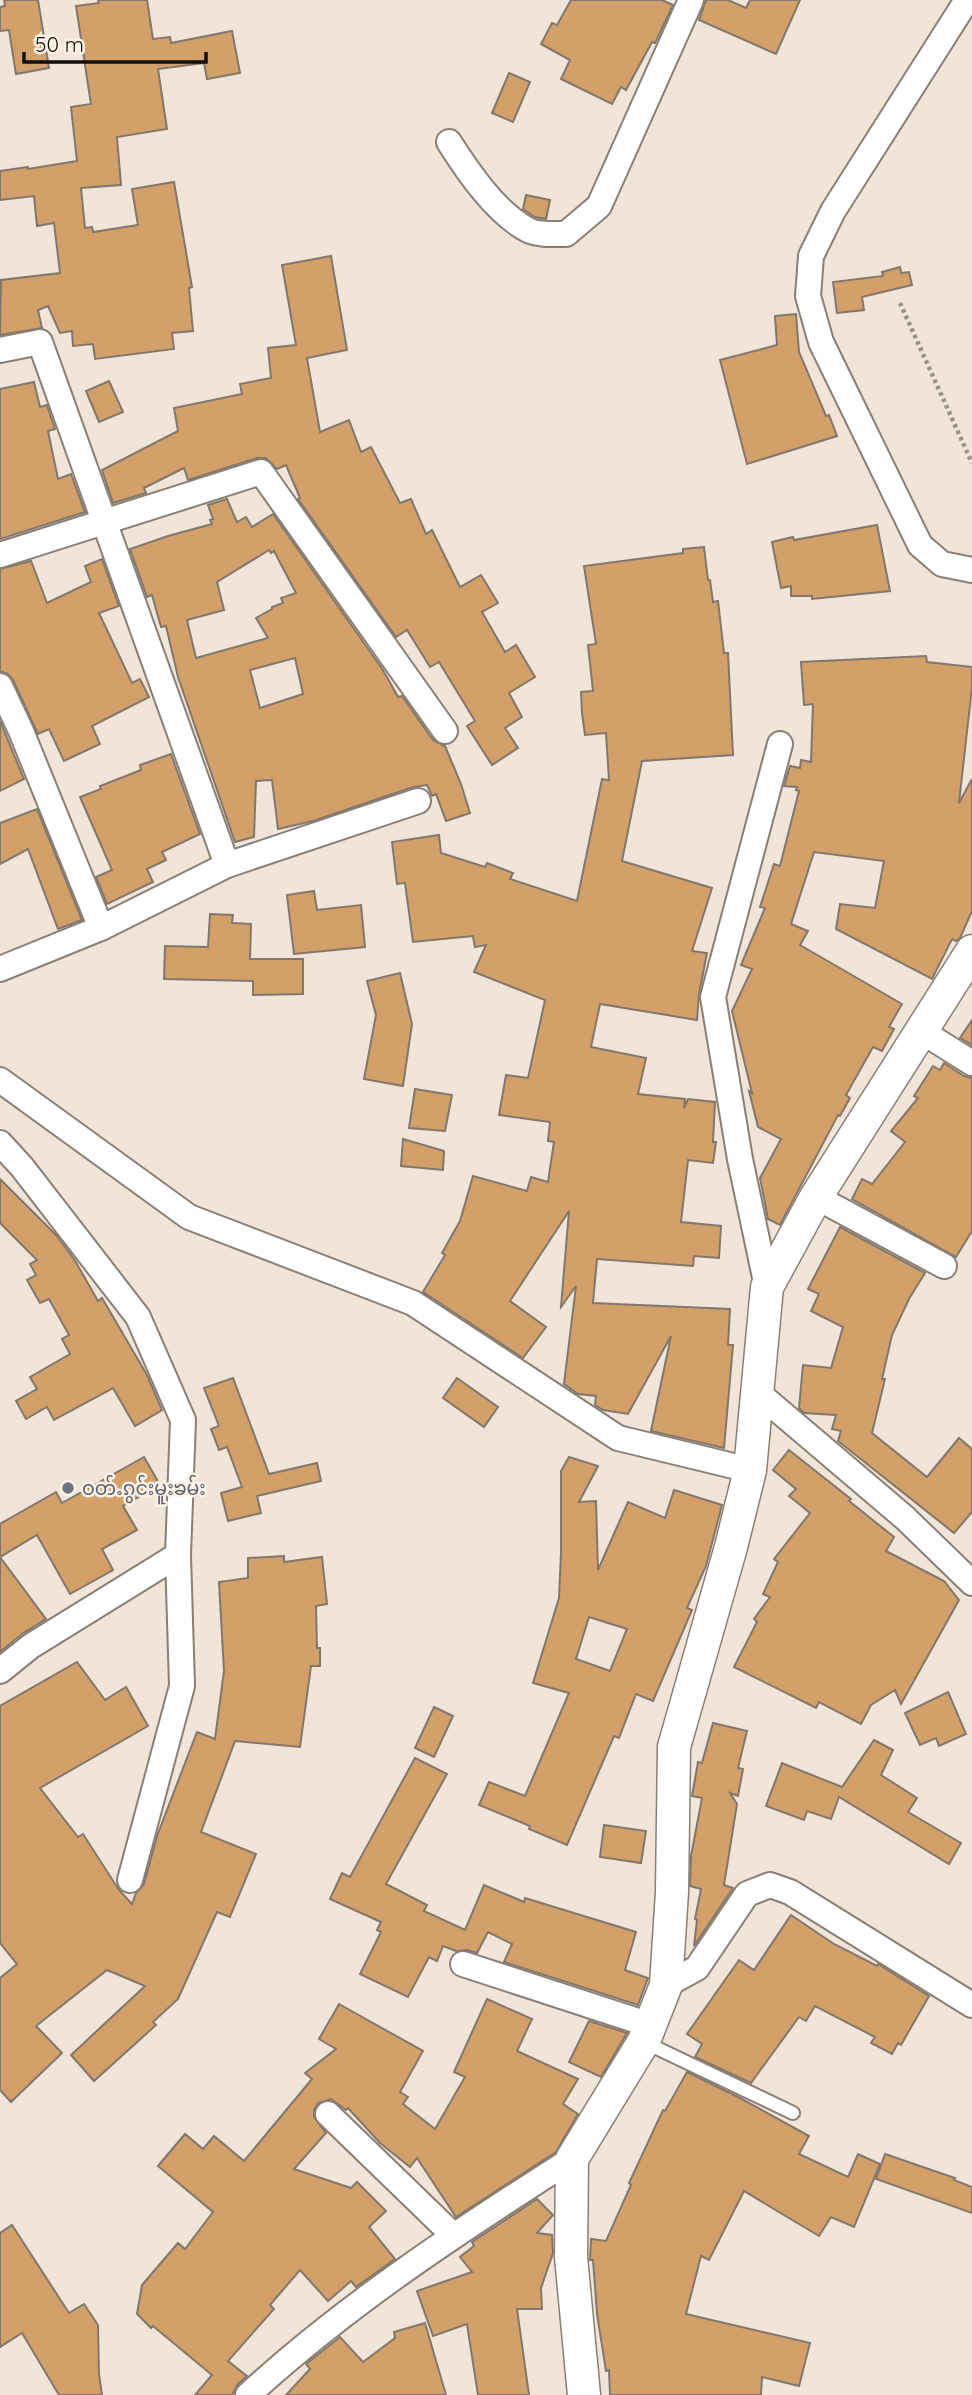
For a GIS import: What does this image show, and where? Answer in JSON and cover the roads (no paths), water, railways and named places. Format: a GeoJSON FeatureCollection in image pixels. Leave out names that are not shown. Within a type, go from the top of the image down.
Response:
{"type":"FeatureCollection","features":[{"type":"Feature","properties":{"kind":"street"},"geometry":{"type":"LineString","coordinates":[[449,142],[471,177],[500,207],[530,232],[566,234],[599,206],[691,0]]}},
{"type":"Feature","properties":{"kind":"street"},"geometry":{"type":"LineString","coordinates":[[967,0],[833,211],[811,256],[808,296],[821,342],[920,545],[942,564],[972,570]]}},
{"type":"Feature","properties":{"kind":"street"},"geometry":{"type":"LineString","coordinates":[[0,350],[40,342],[227,864]]}},
{"type":"Feature","properties":{"kind":"street"},"geometry":{"type":"LineString","coordinates":[[0,555],[261,472],[444,731]]}},
{"type":"Feature","properties":{"kind":"street"},"geometry":{"type":"LineString","coordinates":[[0,686],[101,928]]}},
{"type":"Feature","properties":{"kind":"street"},"geometry":{"type":"LineString","coordinates":[[248,2395],[308,2342],[453,2235],[572,2159],[647,2033],[666,1985],[672,1892],[674,1747],[750,1470],[767,1287],[740,1159],[713,998],[780,744]]}},
{"type":"Feature","properties":{"kind":"street"},"geometry":{"type":"LineString","coordinates":[[0,969],[101,928],[227,864],[418,801]]}},
{"type":"Feature","properties":{"kind":"street"},"geometry":{"type":"LineString","coordinates":[[767,1287],[816,1198],[972,951]]}},
{"type":"Feature","properties":{"kind":"street"},"geometry":{"type":"LineString","coordinates":[[921,1031],[972,1063]]}},
{"type":"Feature","properties":{"kind":"street"},"geometry":{"type":"LineString","coordinates":[[0,1080],[189,1217],[413,1303],[618,1438],[750,1470]]}},
{"type":"Feature","properties":{"kind":"street"},"geometry":{"type":"LineString","coordinates":[[0,1143],[22,1167],[138,1317],[183,1420],[178,1555],[183,1686],[130,1880]]}},
{"type":"Feature","properties":{"kind":"street"},"geometry":{"type":"LineString","coordinates":[[816,1198],[944,1266]]}},
{"type":"Feature","properties":{"kind":"street"},"geometry":{"type":"LineString","coordinates":[[758,1393],[905,1518],[972,1583]]}},
{"type":"Feature","properties":{"kind":"street"},"geometry":{"type":"LineString","coordinates":[[0,1671],[31,1646],[178,1555]]}},
{"type":"Feature","properties":{"kind":"street"},"geometry":{"type":"LineString","coordinates":[[666,1985],[697,1968],[747,1894],[770,1885],[790,1892],[972,2005]]}},
{"type":"Feature","properties":{"kind":"street"},"geometry":{"type":"LineString","coordinates":[[463,1964],[647,2033]]}},
{"type":"Feature","properties":{"kind":"street"},"geometry":{"type":"LineString","coordinates":[[328,2114],[453,2235]]}},
{"type":"Feature","properties":{"kind":"street"},"geometry":{"type":"LineString","coordinates":[[572,2159],[571,2257],[584,2395]]}},
{"type":"Feature","properties":{"kind":"lane"},"geometry":{"type":"LineString","coordinates":[[647,2033],[793,2113]]}},
{"type":"Feature","properties":{"kind":"place","name":"ဝတ်ႉၵွင်းမူးၶမ်း"},"geometry":{"type":"Point","coordinates":[68,1488]}}]}
